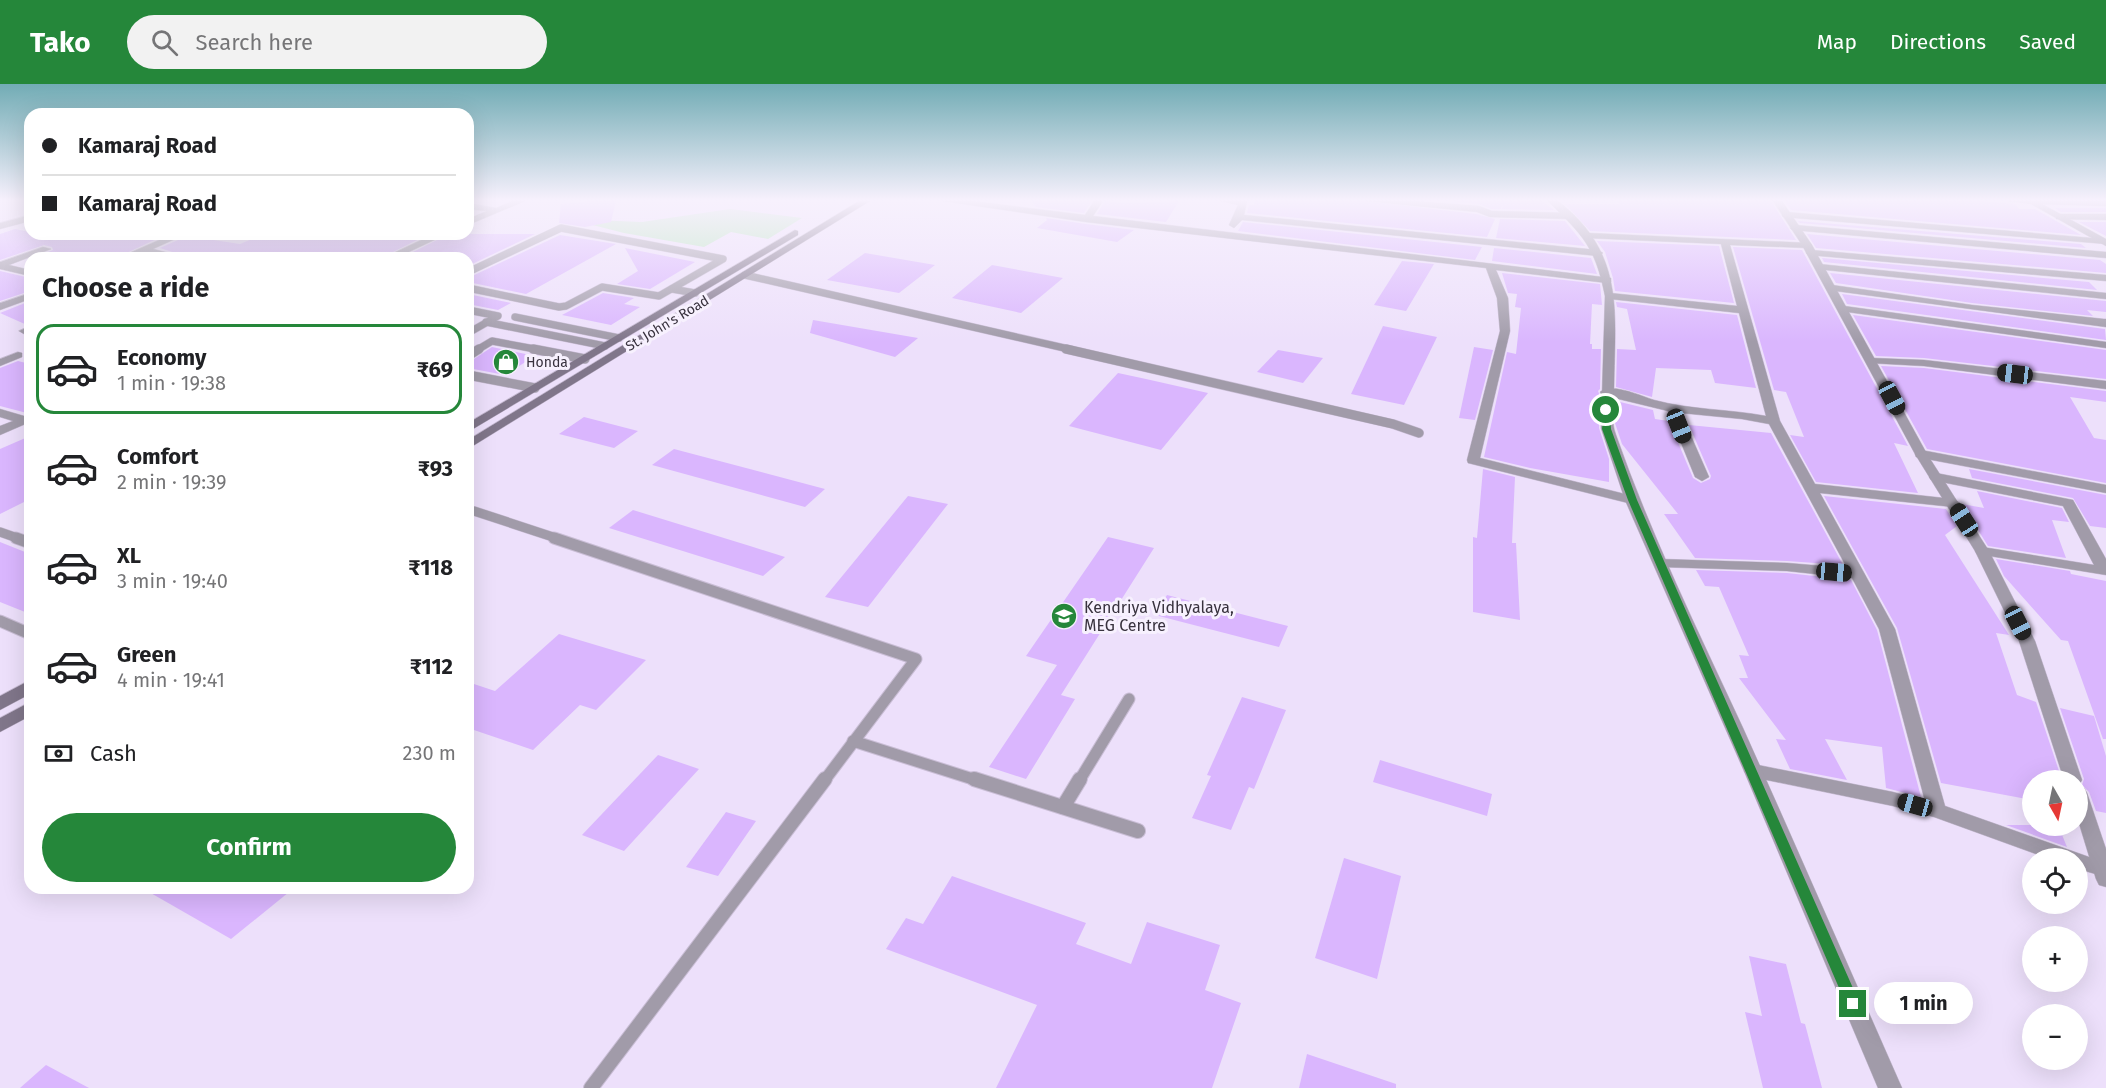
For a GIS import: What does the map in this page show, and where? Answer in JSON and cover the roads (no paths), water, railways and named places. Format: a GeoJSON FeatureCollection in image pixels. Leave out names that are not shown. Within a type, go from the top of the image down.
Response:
{"type":"FeatureCollection","features":[{"type":"Feature","properties":{"kind":"main road","name":"St. John's Road"},"geometry":{"type":"LineString","coordinates":[[474,424],[770,248]]}},
{"type":"Feature","properties":{"kind":"main road","name":"St. John's Road"},"geometry":{"type":"LineString","coordinates":[[474,441],[789,248]]}},
{"type":"Feature","properties":{"kind":"main road"},"geometry":{"type":"LineString","coordinates":[[0,704],[24,690]]}},
{"type":"Feature","properties":{"kind":"main road"},"geometry":{"type":"LineString","coordinates":[[0,726],[24,712]]}},
{"type":"Feature","properties":{"kind":"street"},"geometry":{"type":"LineString","coordinates":[[138,252],[148,248]]}},
{"type":"Feature","properties":{"kind":"street"},"geometry":{"type":"LineString","coordinates":[[1328,248],[1490,267],[1744,310]]}},
{"type":"Feature","properties":{"kind":"street"},"geometry":{"type":"LineString","coordinates":[[1547,248],[1598,253]]}},
{"type":"Feature","properties":{"kind":"street"},"geometry":{"type":"LineString","coordinates":[[1595,248],[1609,288],[1606,429],[1632,500],[1753,771],[1890,1088]]}},
{"type":"Feature","properties":{"kind":"street"},"geometry":{"type":"LineString","coordinates":[[1727,248],[1774,422],[1887,629],[1936,811]]}},
{"type":"Feature","properties":{"kind":"street"},"geometry":{"type":"LineString","coordinates":[[1795,248],[2106,278]]}},
{"type":"Feature","properties":{"kind":"street"},"geometry":{"type":"LineString","coordinates":[[2024,248],[2106,255]]}},
{"type":"Feature","properties":{"kind":"street"},"geometry":{"type":"LineString","coordinates":[[37,252],[46,249]]}},
{"type":"Feature","properties":{"kind":"street"},"geometry":{"type":"LineString","coordinates":[[1809,249],[1844,309],[1921,454],[1982,550],[2027,641],[2070,770]]}},
{"type":"Feature","properties":{"kind":"street"},"geometry":{"type":"LineString","coordinates":[[143,250],[153,252]]}},
{"type":"Feature","properties":{"kind":"street"},"geometry":{"type":"LineString","coordinates":[[0,265],[24,257]]}},
{"type":"Feature","properties":{"kind":"street"},"geometry":{"type":"LineString","coordinates":[[0,265],[24,271]]}},
{"type":"Feature","properties":{"kind":"street"},"geometry":{"type":"LineString","coordinates":[[1490,267],[1500,286],[1506,311],[1505,331],[1473,460],[1632,500]]}},
{"type":"Feature","properties":{"kind":"street"},"geometry":{"type":"LineString","coordinates":[[1819,267],[2106,296]]}},
{"type":"Feature","properties":{"kind":"street"},"geometry":{"type":"LineString","coordinates":[[1832,288],[2106,324]]}},
{"type":"Feature","properties":{"kind":"street"},"geometry":{"type":"LineString","coordinates":[[0,307],[24,298]]}},
{"type":"Feature","properties":{"kind":"street"},"geometry":{"type":"LineString","coordinates":[[1844,309],[2106,345]]}},
{"type":"Feature","properties":{"kind":"street"},"geometry":{"type":"LineString","coordinates":[[0,363],[18,356]]}},
{"type":"Feature","properties":{"kind":"street"},"geometry":{"type":"LineString","coordinates":[[1872,361],[1924,363],[2106,385]]}},
{"type":"Feature","properties":{"kind":"street"},"geometry":{"type":"LineString","coordinates":[[1606,392],[1673,409],[1742,415],[1774,422]]}},
{"type":"Feature","properties":{"kind":"street"},"geometry":{"type":"LineString","coordinates":[[1673,409],[1702,477]]}},
{"type":"Feature","properties":{"kind":"street"},"geometry":{"type":"LineString","coordinates":[[0,413],[24,418]]}},
{"type":"Feature","properties":{"kind":"street"},"geometry":{"type":"LineString","coordinates":[[0,431],[24,420]]}},
{"type":"Feature","properties":{"kind":"street"},"geometry":{"type":"LineString","coordinates":[[1921,454],[2106,489]]}},
{"type":"Feature","properties":{"kind":"street"},"geometry":{"type":"LineString","coordinates":[[1936,477],[2068,503],[2106,571]]}},
{"type":"Feature","properties":{"kind":"street"},"geometry":{"type":"LineString","coordinates":[[1811,488],[1953,503]]}},
{"type":"Feature","properties":{"kind":"street"},"geometry":{"type":"LineString","coordinates":[[1982,550],[2106,571]]}},
{"type":"Feature","properties":{"kind":"street"},"geometry":{"type":"LineString","coordinates":[[1660,563],[1787,567],[1858,574]]}},
{"type":"Feature","properties":{"kind":"street"},"geometry":{"type":"LineString","coordinates":[[1753,771],[1893,799],[1936,811],[2041,848]]}},
{"type":"Feature","properties":{"kind":"street"},"geometry":{"type":"LineString","coordinates":[[2088,824],[2104,874]]}},
{"type":"Feature","properties":{"kind":"street"},"geometry":{"type":"LineString","coordinates":[[2088,866],[2104,874]]}},
{"type":"Feature","properties":{"kind":"lane"},"geometry":{"type":"LineString","coordinates":[[474,269],[519,248]]}},
{"type":"Feature","properties":{"kind":"lane"},"geometry":{"type":"LineString","coordinates":[[474,289],[559,307],[566,306],[602,287],[654,296],[672,289],[723,259],[665,248]]}},
{"type":"Feature","properties":{"kind":"lane"},"geometry":{"type":"LineString","coordinates":[[745,275],[1393,424],[1419,433]]}},
{"type":"Feature","properties":{"kind":"lane"},"geometry":{"type":"LineString","coordinates":[[686,281],[707,286]]}},
{"type":"Feature","properties":{"kind":"lane"},"geometry":{"type":"LineString","coordinates":[[672,289],[695,293]]}},
{"type":"Feature","properties":{"kind":"lane"},"geometry":{"type":"LineString","coordinates":[[474,311],[498,316],[474,329]]}},
{"type":"Feature","properties":{"kind":"lane"},"geometry":{"type":"LineString","coordinates":[[515,317],[619,338]]}},
{"type":"Feature","properties":{"kind":"lane"},"geometry":{"type":"LineString","coordinates":[[486,322],[606,346]]}},
{"type":"Feature","properties":{"kind":"lane"},"geometry":{"type":"LineString","coordinates":[[578,341],[591,332]]}},
{"type":"Feature","properties":{"kind":"lane"},"geometry":{"type":"LineString","coordinates":[[474,352],[492,341],[585,359]]}},
{"type":"Feature","properties":{"kind":"lane"},"geometry":{"type":"LineString","coordinates":[[474,376],[535,388]]}},
{"type":"Feature","properties":{"kind":"lane"},"geometry":{"type":"LineString","coordinates":[[474,511],[916,659],[591,1088]]}},
{"type":"Feature","properties":{"kind":"lane"},"geometry":{"type":"LineString","coordinates":[[0,532],[24,541]]}},
{"type":"Feature","properties":{"kind":"lane"},"geometry":{"type":"LineString","coordinates":[[0,621],[24,631]]}},
{"type":"Feature","properties":{"kind":"lane"},"geometry":{"type":"LineString","coordinates":[[1063,807],[1129,699]]}},
{"type":"Feature","properties":{"kind":"lane"},"geometry":{"type":"LineString","coordinates":[[853,741],[1138,831]]}},
{"type":"Feature","properties":{"kind":"place","name":"Honda"},"geometry":{"type":"Point","coordinates":[506,362]}},
{"type":"Feature","properties":{"kind":"place","name":"Kendriya Vidhyalaya, MEG Centre"},"geometry":{"type":"Point","coordinates":[1064,616]}}]}
